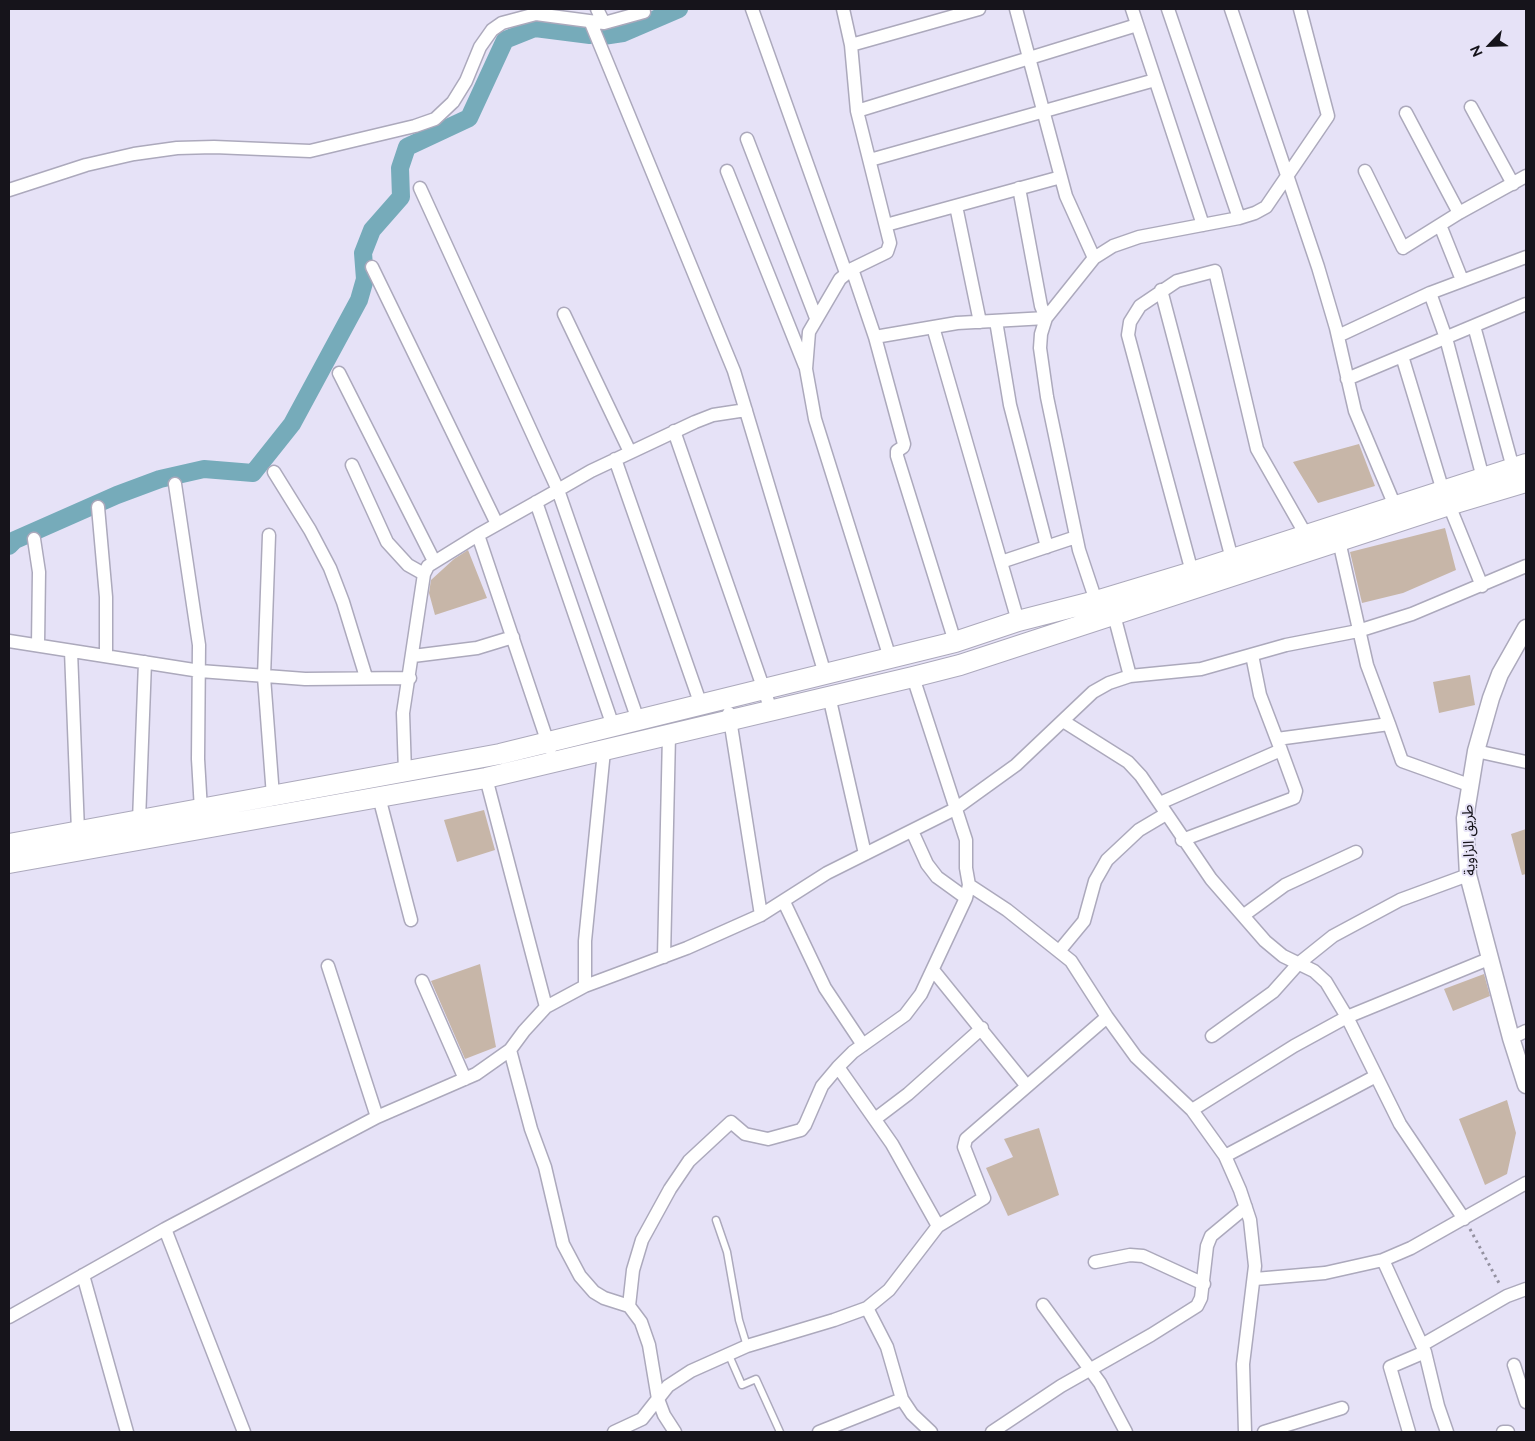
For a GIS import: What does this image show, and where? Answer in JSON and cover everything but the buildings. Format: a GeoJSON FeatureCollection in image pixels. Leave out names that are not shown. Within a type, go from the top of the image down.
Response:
{"type":"FeatureCollection","features":[{"type":"Feature","properties":{"kind":"main road"},"geometry":{"type":"LineString","coordinates":[[9,863],[486,778],[960,665],[1114,615],[1174,586],[1192,572],[1395,506],[1446,498],[1483,478],[1522,471]]}},
{"type":"Feature","properties":{"kind":"main road"},"geometry":{"type":"LineString","coordinates":[[9,844],[405,772],[548,743],[955,642],[1018,621],[1096,601],[1174,586],[1339,541],[1446,498],[1522,471]]}},
{"type":"Feature","properties":{"kind":"street"},"geometry":{"type":"LineString","coordinates":[[597,9],[598,23],[734,371],[825,674]]}},
{"type":"Feature","properties":{"kind":"street"},"geometry":{"type":"LineString","coordinates":[[752,9],[875,337],[904,444],[897,452],[897,456],[955,642]]}},
{"type":"Feature","properties":{"kind":"street"},"geometry":{"type":"LineString","coordinates":[[806,369],[809,332],[816,318],[849,271],[887,252],[890,243],[857,111],[851,44],[843,9]]}},
{"type":"Feature","properties":{"kind":"street"},"geometry":{"type":"LineString","coordinates":[[851,44],[979,9]]}},
{"type":"Feature","properties":{"kind":"street"},"geometry":{"type":"LineString","coordinates":[[1016,9],[1061,177],[1077,225],[1094,258]]}},
{"type":"Feature","properties":{"kind":"street"},"geometry":{"type":"LineString","coordinates":[[1132,9],[1203,225]]}},
{"type":"Feature","properties":{"kind":"street"},"geometry":{"type":"LineString","coordinates":[[1168,9],[1239,218]]}},
{"type":"Feature","properties":{"kind":"street"},"geometry":{"type":"LineString","coordinates":[[1231,9],[1318,267],[1363,432],[1395,506]]}},
{"type":"Feature","properties":{"kind":"street"},"geometry":{"type":"LineString","coordinates":[[1096,601],[1076,537],[1047,397],[1040,348],[1046,318],[1094,258],[1113,246],[1139,237],[1239,218],[1266,207],[1328,116],[1300,9]]}},
{"type":"Feature","properties":{"kind":"street"},"geometry":{"type":"LineString","coordinates":[[9,190],[86,165],[134,154],[177,148],[205,147],[310,151],[415,126],[436,119],[453,102],[466,81],[480,47],[492,30],[502,23],[536,14],[598,23],[644,12]]}},
{"type":"Feature","properties":{"kind":"street"},"geometry":{"type":"LineString","coordinates":[[857,111],[1137,25]]}},
{"type":"Feature","properties":{"kind":"street"},"geometry":{"type":"LineString","coordinates":[[870,160],[1155,80]]}},
{"type":"Feature","properties":{"kind":"street"},"geometry":{"type":"LineString","coordinates":[[1364,171],[1403,248],[1459,213],[1522,181],[1471,107]]}},
{"type":"Feature","properties":{"kind":"street"},"geometry":{"type":"LineString","coordinates":[[1406,113],[1459,213]]}},
{"type":"Feature","properties":{"kind":"street"},"geometry":{"type":"LineString","coordinates":[[747,140],[816,318]]}},
{"type":"Feature","properties":{"kind":"street"},"geometry":{"type":"LineString","coordinates":[[727,171],[806,369],[814,419],[890,658]]}},
{"type":"Feature","properties":{"kind":"street"},"geometry":{"type":"LineString","coordinates":[[886,225],[1061,177]]}},
{"type":"Feature","properties":{"kind":"street"},"geometry":{"type":"LineString","coordinates":[[420,188],[558,490],[638,720]]}},
{"type":"Feature","properties":{"kind":"street"},"geometry":{"type":"LineString","coordinates":[[1019,188],[1041,306],[1046,318]]}},
{"type":"Feature","properties":{"kind":"street"},"geometry":{"type":"LineString","coordinates":[[956,206],[980,322]]}},
{"type":"Feature","properties":{"kind":"street"},"geometry":{"type":"LineString","coordinates":[[1440,225],[1462,280]]}},
{"type":"Feature","properties":{"kind":"street"},"geometry":{"type":"LineString","coordinates":[[1338,336],[1430,293],[1526,258]]}},
{"type":"Feature","properties":{"kind":"street"},"geometry":{"type":"LineString","coordinates":[[372,267],[496,524]]}},
{"type":"Feature","properties":{"kind":"street"},"geometry":{"type":"LineString","coordinates":[[1192,572],[1128,335],[1130,322],[1140,306],[1160,290],[1177,281],[1215,271],[1257,449],[1306,535]]}},
{"type":"Feature","properties":{"kind":"street"},"geometry":{"type":"LineString","coordinates":[[1160,290],[1232,559]]}},
{"type":"Feature","properties":{"kind":"street"},"geometry":{"type":"LineString","coordinates":[[1430,293],[1446,338],[1483,478]]}},
{"type":"Feature","properties":{"kind":"street"},"geometry":{"type":"LineString","coordinates":[[1347,379],[1526,304]]}},
{"type":"Feature","properties":{"kind":"street"},"geometry":{"type":"LineString","coordinates":[[564,314],[630,452]]}},
{"type":"Feature","properties":{"kind":"street"},"geometry":{"type":"LineString","coordinates":[[875,337],[933,327],[1046,318]]}},
{"type":"Feature","properties":{"kind":"street"},"geometry":{"type":"LineString","coordinates":[[996,321],[1010,405],[1047,547]]}},
{"type":"Feature","properties":{"kind":"street"},"geometry":{"type":"LineString","coordinates":[[1474,326],[1522,471]]}},
{"type":"Feature","properties":{"kind":"street"},"geometry":{"type":"LineString","coordinates":[[933,327],[1018,621]]}},
{"type":"Feature","properties":{"kind":"street"},"geometry":{"type":"LineString","coordinates":[[1402,356],[1446,498],[1482,586]]}},
{"type":"Feature","properties":{"kind":"street"},"geometry":{"type":"LineString","coordinates":[[339,372],[434,561]]}},
{"type":"Feature","properties":{"kind":"street"},"geometry":{"type":"LineString","coordinates":[[405,772],[403,713],[410,678],[424,574],[428,566],[496,524],[615,459],[713,415],[746,410]]}},
{"type":"Feature","properties":{"kind":"street"},"geometry":{"type":"LineString","coordinates":[[674,431],[771,710]]}},
{"type":"Feature","properties":{"kind":"street"},"geometry":{"type":"LineString","coordinates":[[615,459],[701,705]]}},
{"type":"Feature","properties":{"kind":"street"},"geometry":{"type":"LineString","coordinates":[[352,465],[386,542],[408,565],[424,574]]}},
{"type":"Feature","properties":{"kind":"street"},"geometry":{"type":"LineString","coordinates":[[274,472],[310,530],[330,568],[343,602],[366,677]]}},
{"type":"Feature","properties":{"kind":"street"},"geometry":{"type":"LineString","coordinates":[[176,484],[199,645],[198,760],[201,810]]}},
{"type":"Feature","properties":{"kind":"street"},"geometry":{"type":"LineString","coordinates":[[536,502],[614,726]]}},
{"type":"Feature","properties":{"kind":"street"},"geometry":{"type":"LineString","coordinates":[[98,507],[106,598],[106,656]]}},
{"type":"Feature","properties":{"kind":"street"},"geometry":{"type":"LineString","coordinates":[[268,535],[264,677],[273,796]]}},
{"type":"Feature","properties":{"kind":"street"},"geometry":{"type":"LineString","coordinates":[[478,535],[555,763]]}},
{"type":"Feature","properties":{"kind":"street"},"geometry":{"type":"LineString","coordinates":[[1000,562],[1076,537]]}},
{"type":"Feature","properties":{"kind":"street"},"geometry":{"type":"LineString","coordinates":[[34,539],[40,572],[38,645]]}},
{"type":"Feature","properties":{"kind":"street"},"geometry":{"type":"LineString","coordinates":[[1339,541],[1367,665],[1402,761],[1469,785]]}},
{"type":"Feature","properties":{"kind":"street"},"geometry":{"type":"LineString","coordinates":[[9,1317],[165,1229],[378,1116],[465,1079],[490,1066],[510,1050],[524,1030],[546,1007],[585,986],[664,956],[761,915],[828,873],[955,809],[1016,765],[1093,692],[1109,683],[1130,676],[1201,670],[1286,645],[1358,631],[1412,614],[1526,566]]}},
{"type":"Feature","properties":{"kind":"street"},"geometry":{"type":"LineString","coordinates":[[1114,615],[1130,676]]}},
{"type":"Feature","properties":{"kind":"street","name":"طريق الزاوية"},"geometry":{"type":"LineString","coordinates":[[1526,628],[1500,674],[1476,750],[1465,818],[1468,875],[1511,1038],[1526,1085]]}},
{"type":"Feature","properties":{"kind":"street"},"geometry":{"type":"LineString","coordinates":[[413,656],[477,648],[513,637]]}},
{"type":"Feature","properties":{"kind":"street"},"geometry":{"type":"LineString","coordinates":[[9,641],[200,671],[264,677],[410,678]]}},
{"type":"Feature","properties":{"kind":"street"},"geometry":{"type":"LineString","coordinates":[[70,651],[78,831]]}},
{"type":"Feature","properties":{"kind":"street"},"geometry":{"type":"LineString","coordinates":[[1182,840],[1294,798],[1296,791],[1260,695],[1252,655]]}},
{"type":"Feature","properties":{"kind":"street"},"geometry":{"type":"LineString","coordinates":[[139,820],[145,662]]}},
{"type":"Feature","properties":{"kind":"street"},"geometry":{"type":"LineString","coordinates":[[629,1306],[633,1270],[642,1240],[670,1189],[689,1161],[731,1122],[745,1134],[768,1139],[801,1130],[822,1086],[838,1067],[863,1045],[905,1015],[921,994],[966,898],[969,885],[966,868],[966,840],[913,677]]}},
{"type":"Feature","properties":{"kind":"street"},"geometry":{"type":"LineString","coordinates":[[829,696],[865,854]]}},
{"type":"Feature","properties":{"kind":"street"},"geometry":{"type":"LineString","coordinates":[[726,698],[761,915]]}},
{"type":"Feature","properties":{"kind":"street"},"geometry":{"type":"LineString","coordinates":[[1063,721],[1128,762],[1141,776],[1182,840],[1211,879],[1265,941],[1283,956],[1314,971],[1326,982],[1347,1017],[1400,1124],[1464,1219]]}},
{"type":"Feature","properties":{"kind":"street"},"geometry":{"type":"LineString","coordinates":[[1060,950],[1084,921],[1095,881],[1107,860],[1163,809],[1279,745],[1389,724]]}},
{"type":"Feature","properties":{"kind":"street"},"geometry":{"type":"LineString","coordinates":[[664,956],[669,735]]}},
{"type":"Feature","properties":{"kind":"street"},"geometry":{"type":"LineString","coordinates":[[1476,750],[1526,762]]}},
{"type":"Feature","properties":{"kind":"street"},"geometry":{"type":"LineString","coordinates":[[585,986],[585,941],[604,751]]}},
{"type":"Feature","properties":{"kind":"street"},"geometry":{"type":"LineString","coordinates":[[486,778],[546,1007]]}},
{"type":"Feature","properties":{"kind":"street"},"geometry":{"type":"LineString","coordinates":[[380,797],[411,920]]}},
{"type":"Feature","properties":{"kind":"street"},"geometry":{"type":"LineString","coordinates":[[912,831],[927,864],[937,877],[966,898]]}},
{"type":"Feature","properties":{"kind":"street"},"geometry":{"type":"LineString","coordinates":[[1244,915],[1285,885],[1356,852]]}},
{"type":"Feature","properties":{"kind":"street"},"geometry":{"type":"LineString","coordinates":[[1212,1036],[1273,992],[1298,964],[1318,946],[1361,920],[1429,888],[1468,875]]}},
{"type":"Feature","properties":{"kind":"street"},"geometry":{"type":"LineString","coordinates":[[969,885],[1060,950],[1071,960],[1107,1017],[1136,1057],[1192,1110],[1225,1156],[1246,1206],[1252,1234],[1255,1279],[1245,1332],[1243,1364],[1245,1432]]}},
{"type":"Feature","properties":{"kind":"street"},"geometry":{"type":"LineString","coordinates":[[784,902],[825,988],[863,1045]]}},
{"type":"Feature","properties":{"kind":"street"},"geometry":{"type":"LineString","coordinates":[[1192,1110],[1294,1046],[1347,1017],[1491,958]]}},
{"type":"Feature","properties":{"kind":"street"},"geometry":{"type":"LineString","coordinates":[[328,966],[378,1116]]}},
{"type":"Feature","properties":{"kind":"street"},"geometry":{"type":"LineString","coordinates":[[933,970],[982,1028],[1026,1085]]}},
{"type":"Feature","properties":{"kind":"street"},"geometry":{"type":"LineString","coordinates":[[422,981],[465,1079]]}},
{"type":"Feature","properties":{"kind":"street"},"geometry":{"type":"LineString","coordinates":[[614,1432],[642,1419],[668,1386],[676,1379],[728,1353],[867,1308],[890,1290],[938,1226],[957,1213],[982,1201],[984,1194],[964,1144],[1026,1085],[1107,1017]]}},
{"type":"Feature","properties":{"kind":"street"},"geometry":{"type":"LineString","coordinates":[[875,1119],[908,1094],[982,1028]]}},
{"type":"Feature","properties":{"kind":"street"},"geometry":{"type":"LineString","coordinates":[[1511,1038],[1526,1031]]}},
{"type":"Feature","properties":{"kind":"street"},"geometry":{"type":"LineString","coordinates":[[510,1050],[531,1129],[545,1167],[559,1234],[563,1244],[580,1276],[594,1292],[604,1298],[629,1306],[641,1322],[649,1344],[658,1399],[664,1415],[675,1432]]}},
{"type":"Feature","properties":{"kind":"street"},"geometry":{"type":"LineString","coordinates":[[838,1067],[875,1119],[914,1181],[938,1226]]}},
{"type":"Feature","properties":{"kind":"street"},"geometry":{"type":"LineString","coordinates":[[1225,1156],[1376,1076]]}},
{"type":"Feature","properties":{"kind":"street"},"geometry":{"type":"LineString","coordinates":[[1255,1279],[1325,1273],[1383,1260],[1411,1248],[1526,1183]]}},
{"type":"Feature","properties":{"kind":"street"},"geometry":{"type":"LineString","coordinates":[[992,1432],[1052,1391],[1190,1312],[1197,1306],[1204,1284],[1207,1246],[1211,1236],[1246,1206]]}},
{"type":"Feature","properties":{"kind":"street"},"geometry":{"type":"LineString","coordinates":[[165,1229],[244,1432]]}},
{"type":"Feature","properties":{"kind":"street"},"geometry":{"type":"LineString","coordinates":[[1095,1262],[1130,1255],[1143,1256],[1204,1284]]}},
{"type":"Feature","properties":{"kind":"street"},"geometry":{"type":"LineString","coordinates":[[1383,1260],[1423,1348],[1438,1406],[1447,1432]]}},
{"type":"Feature","properties":{"kind":"street"},"geometry":{"type":"LineString","coordinates":[[83,1275],[127,1432]]}},
{"type":"Feature","properties":{"kind":"street"},"geometry":{"type":"LineString","coordinates":[[1409,1432],[1390,1367],[1507,1296],[1526,1289]]}},
{"type":"Feature","properties":{"kind":"street"},"geometry":{"type":"LineString","coordinates":[[1043,1305],[1091,1368],[1126,1432]]}},
{"type":"Feature","properties":{"kind":"street"},"geometry":{"type":"LineString","coordinates":[[867,1308],[892,1360],[902,1399],[912,1414],[931,1432]]}},
{"type":"Feature","properties":{"kind":"street"},"geometry":{"type":"LineString","coordinates":[[1514,1365],[1526,1402]]}},
{"type":"Feature","properties":{"kind":"street"},"geometry":{"type":"LineString","coordinates":[[820,1432],[902,1399]]}},
{"type":"Feature","properties":{"kind":"street"},"geometry":{"type":"LineString","coordinates":[[1264,1432],[1342,1408]]}},
{"type":"Feature","properties":{"kind":"street"},"geometry":{"type":"LineString","coordinates":[[1503,1432],[1508,1432]]}},
{"type":"Feature","properties":{"kind":"lane"},"geometry":{"type":"LineString","coordinates":[[716,1220],[727,1252],[739,1320],[747,1346]]}},
{"type":"Feature","properties":{"kind":"lane"},"geometry":{"type":"LineString","coordinates":[[728,1353],[742,1385],[756,1379],[780,1432]]}},
{"type":"Feature","properties":{"kind":"path"},"geometry":{"type":"LineString","coordinates":[[1464,1219],[1507,1296]]}},
{"type":"Feature","properties":{"kind":"waterway"},"geometry":{"type":"LineString","coordinates":[[603,36],[623,33],[679,9]]}},
{"type":"Feature","properties":{"kind":"waterway"},"geometry":{"type":"LineString","coordinates":[[9,546],[15,540],[117,495],[160,479],[204,469],[253,473],[292,424],[359,300],[365,279],[363,253],[372,230],[401,197],[400,168],[407,147],[469,118],[505,40],[535,28],[590,35]]}}]}
